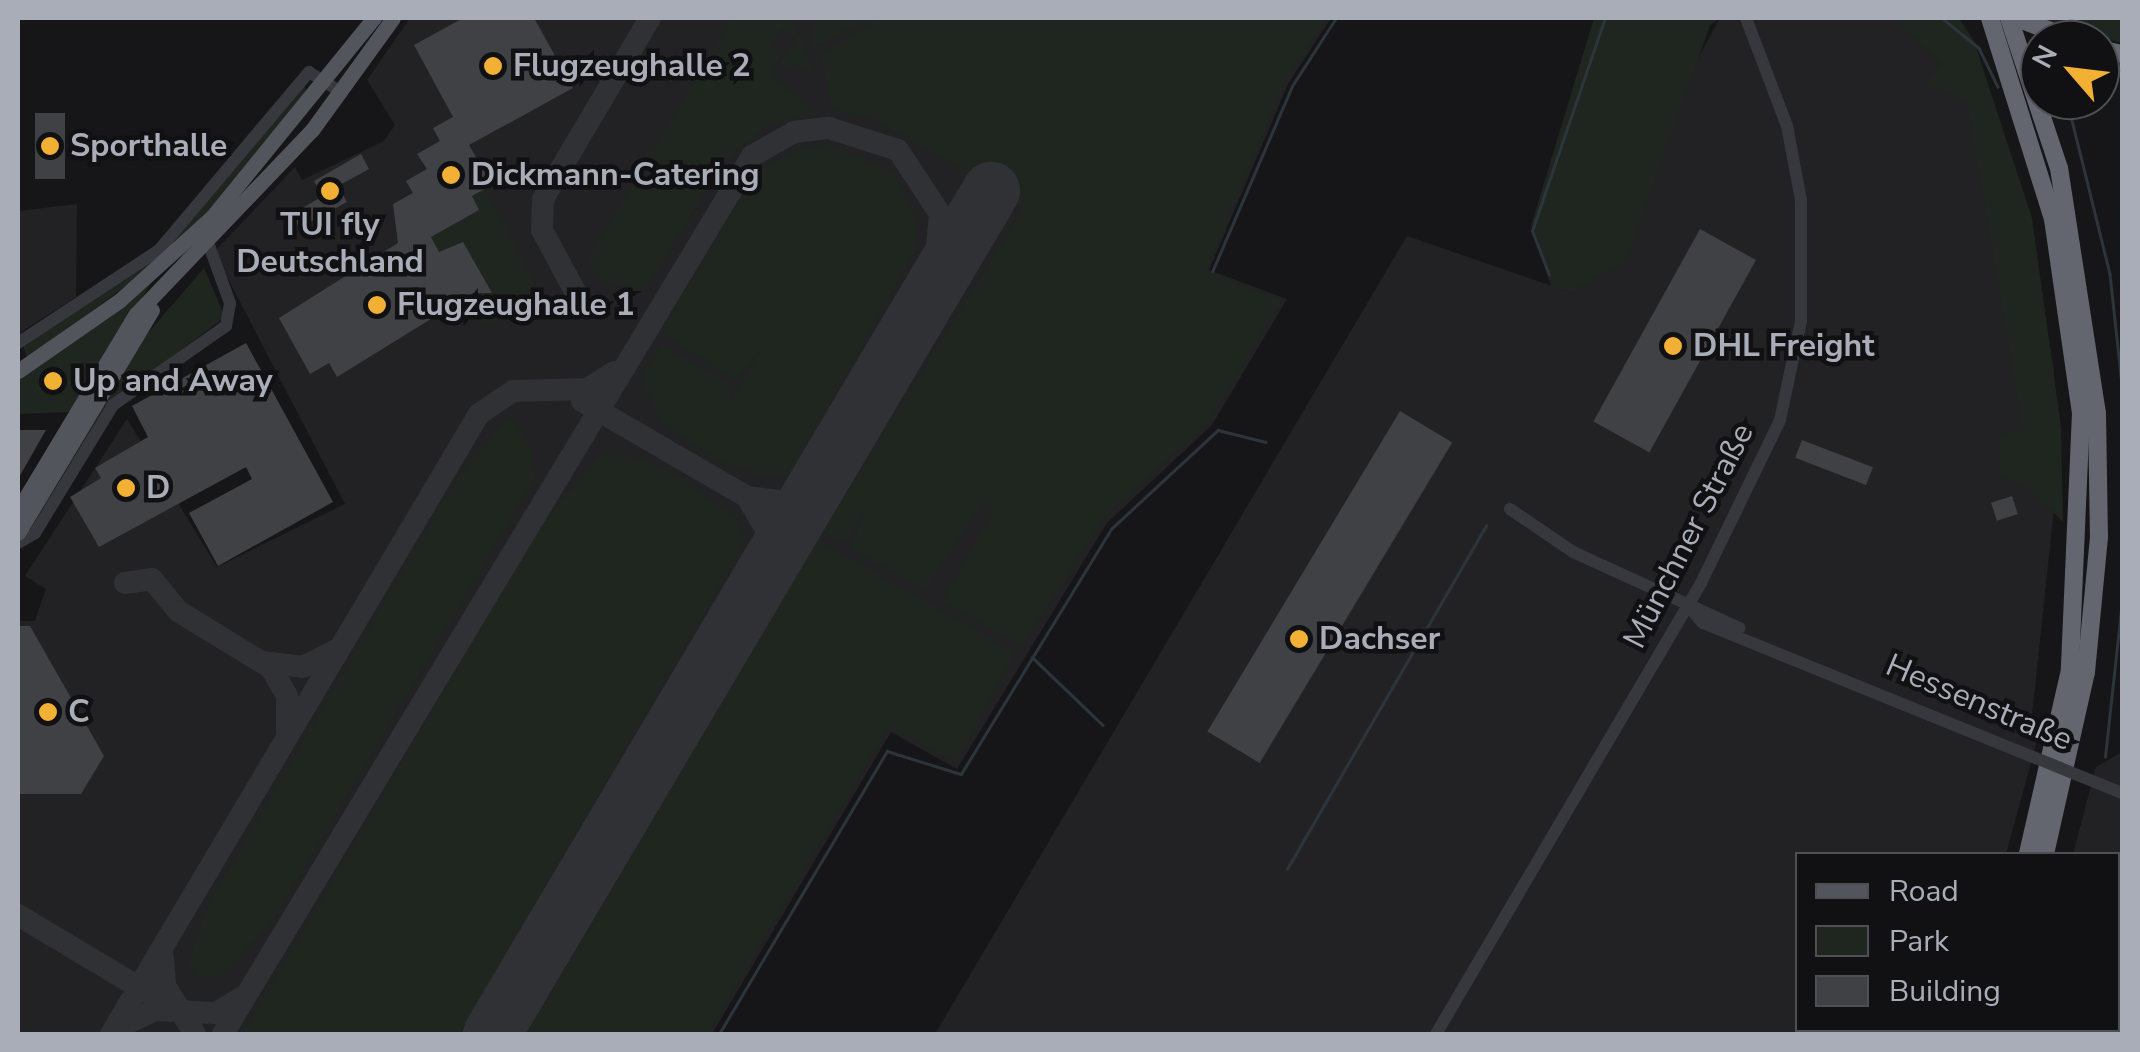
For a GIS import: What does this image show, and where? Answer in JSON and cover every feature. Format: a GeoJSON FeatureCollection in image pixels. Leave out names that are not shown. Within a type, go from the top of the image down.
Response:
{"type":"FeatureCollection","features":[{"type":"Feature","properties":{"kind":"highway"},"geometry":{"type":"LineString","coordinates":[[1990,18],[2053,218],[2080,412],[2072,651],[2028,852]]}},
{"type":"Feature","properties":{"kind":"highway"},"geometry":{"type":"LineString","coordinates":[[2008,18],[2059,168],[2097,413],[2099,537],[2086,672],[2045,852]]}},
{"type":"Feature","properties":{"kind":"main road"},"geometry":{"type":"LineString","coordinates":[[22,368],[184,245],[316,97],[374,18]]}},
{"type":"Feature","properties":{"kind":"main road"},"geometry":{"type":"LineString","coordinates":[[18,510],[123,332],[342,93],[393,18]]}},
{"type":"Feature","properties":{"kind":"main road"},"geometry":{"type":"LineString","coordinates":[[18,533],[110,376],[190,258]]}},
{"type":"Feature","properties":{"kind":"street","name":"Münchner Straße"},"geometry":{"type":"LineString","coordinates":[[1436,1034],[1688,606],[1766,457],[1801,321],[1792,146],[1746,18]]}},
{"type":"Feature","properties":{"kind":"street"},"geometry":{"type":"LineString","coordinates":[[307,76],[328,82],[342,93]]}},
{"type":"Feature","properties":{"kind":"street"},"geometry":{"type":"LineString","coordinates":[[307,76],[316,97]]}},
{"type":"Feature","properties":{"kind":"street"},"geometry":{"type":"LineString","coordinates":[[22,368],[18,345],[159,250],[307,76]]}},
{"type":"Feature","properties":{"kind":"street"},"geometry":{"type":"LineString","coordinates":[[18,543],[35,532],[119,398],[226,326],[230,304],[211,268],[207,240]]}},
{"type":"Feature","properties":{"kind":"street"},"geometry":{"type":"LineString","coordinates":[[177,279],[195,265],[211,268]]}},
{"type":"Feature","properties":{"kind":"street","name":"Hessenstraße"},"geometry":{"type":"LineString","coordinates":[[1510,509],[1574,552],[1688,606],[1814,664],[2122,793]]}},
{"type":"Feature","properties":{"kind":"shaded area"},"geometry":{"type":"Polygon","coordinates":[[[410,18],[1331,18],[1288,84],[1209,270],[1287,299],[1212,425],[1107,523],[957,769],[891,732],[712,1034],[18,1034],[18,621],[35,621],[46,589],[25,576],[127,419],[217,567],[345,504],[214,252],[295,167],[302,180],[384,141],[395,125],[367,80],[410,18]]]}},
{"type":"Feature","properties":{"kind":"shaded area"},"geometry":{"type":"Polygon","coordinates":[[[1720,18],[1942,18],[2030,222],[2054,371],[2056,489],[2030,734],[2038,737],[2007,852],[1795,852],[1795,1032],[1935,1034],[935,1034],[1407,236],[1570,292],[1720,18]]]}},
{"type":"Feature","properties":{"kind":"shaded area"},"geometry":{"type":"Polygon","coordinates":[[[77,204],[76,297],[18,334],[18,211],[77,204]]]}},
{"type":"Feature","properties":{"kind":"shaded area"},"geometry":{"type":"Polygon","coordinates":[[[2122,752],[2122,1034],[2008,1034],[2120,1032],[2120,852],[2074,852],[2096,767],[2122,752]]]}},
{"type":"Feature","properties":{"kind":"green space"},"geometry":{"type":"Polygon","coordinates":[[[732,18],[793,18],[815,76],[799,65],[777,69],[797,38],[782,28],[770,46],[780,53],[772,74],[815,113],[764,127],[725,161],[644,292],[604,282],[587,261],[732,18]]]}},
{"type":"Feature","properties":{"kind":"green space"},"geometry":{"type":"Polygon","coordinates":[[[814,18],[868,18],[814,48],[814,18]]]}},
{"type":"Feature","properties":{"kind":"green space"},"geometry":{"type":"Polygon","coordinates":[[[879,18],[1326,18],[1283,85],[1206,272],[1282,300],[1209,421],[1104,517],[1021,647],[942,601],[993,510],[984,503],[925,589],[850,549],[871,500],[844,544],[823,532],[1024,207],[1010,199],[1015,189],[982,169],[976,179],[878,121],[832,109],[821,55],[879,18]]]}},
{"type":"Feature","properties":{"kind":"green space"},"geometry":{"type":"Polygon","coordinates":[[[1594,18],[1720,18],[1710,25],[1625,263],[1570,292],[1551,286],[1531,226],[1594,18]]]}},
{"type":"Feature","properties":{"kind":"green space"},"geometry":{"type":"Polygon","coordinates":[[[1894,18],[1959,18],[1974,41],[2032,218],[2061,427],[2063,522],[2031,490],[1999,476],[2000,434],[2023,430],[1967,101],[1924,84],[1943,64],[1894,18]]]}},
{"type":"Feature","properties":{"kind":"green space"},"geometry":{"type":"Polygon","coordinates":[[[2034,18],[2122,18],[2122,43],[2120,20],[2034,18]]]}},
{"type":"Feature","properties":{"kind":"green space"},"geometry":{"type":"Polygon","coordinates":[[[304,86],[310,97],[174,251],[27,358],[23,345],[167,247],[304,86]]]}},
{"type":"Feature","properties":{"kind":"green space"},"geometry":{"type":"Polygon","coordinates":[[[829,144],[894,172],[917,219],[917,248],[791,472],[769,479],[714,459],[659,420],[641,377],[661,344],[730,384],[729,405],[763,348],[734,380],[661,332],[754,175],[798,148],[829,144]]]}},
{"type":"Feature","properties":{"kind":"green space"},"geometry":{"type":"Polygon","coordinates":[[[486,188],[535,284],[520,316],[483,327],[458,309],[431,237],[479,210],[472,196],[486,188]]]}},
{"type":"Feature","properties":{"kind":"green space"},"geometry":{"type":"Polygon","coordinates":[[[204,268],[225,317],[105,407],[26,535],[142,340],[204,268]]]}},
{"type":"Feature","properties":{"kind":"green space"},"geometry":{"type":"Polygon","coordinates":[[[152,282],[69,412],[18,414],[18,375],[152,282]]]}},
{"type":"Feature","properties":{"kind":"green space"},"geometry":{"type":"Polygon","coordinates":[[[510,415],[531,449],[535,478],[278,913],[223,976],[196,978],[188,962],[212,897],[456,479],[510,415]]]}},
{"type":"Feature","properties":{"kind":"green space"},"geometry":{"type":"Polygon","coordinates":[[[601,455],[636,457],[685,480],[736,517],[745,543],[459,1034],[242,1034],[543,522],[601,455]]]}},
{"type":"Feature","properties":{"kind":"green space"},"geometry":{"type":"Polygon","coordinates":[[[818,540],[1015,652],[956,763],[889,726],[708,1034],[527,1034],[818,540]]]}},
{"type":"Feature","properties":{"kind":"building"},"geometry":{"type":"Polygon","coordinates":[[[463,18],[534,18],[573,88],[469,145],[492,185],[472,196],[479,210],[431,237],[439,252],[463,242],[492,293],[473,293],[337,377],[329,363],[310,374],[279,318],[398,243],[393,204],[413,193],[406,181],[427,169],[417,154],[440,141],[433,128],[453,117],[414,45],[463,18]]]}},
{"type":"Feature","properties":{"kind":"building","name":"Sporthalle"},"geometry":{"type":"Polygon","coordinates":[[[35,113],[65,113],[65,179],[35,179],[35,113]]]}},
{"type":"Feature","properties":{"kind":"building","name":"TUI fly Deutschland"},"geometry":{"type":"Polygon","coordinates":[[[361,154],[369,169],[338,186],[347,202],[299,228],[292,214],[323,196],[314,181],[361,154]]]}},
{"type":"Feature","properties":{"kind":"building","name":"DHL Freight"},"geometry":{"type":"Polygon","coordinates":[[[1700,229],[1756,260],[1649,452],[1593,421],[1700,229]]]}},
{"type":"Feature","properties":{"kind":"building"},"geometry":{"type":"Polygon","coordinates":[[[246,343],[333,502],[218,566],[189,513],[252,479],[246,467],[99,547],[70,497],[101,478],[95,468],[148,437],[132,406],[246,343]]]}},
{"type":"Feature","properties":{"kind":"building","name":"Dachser"},"geometry":{"type":"Polygon","coordinates":[[[1400,411],[1452,442],[1260,763],[1207,732],[1400,411]]]}},
{"type":"Feature","properties":{"kind":"building"},"geometry":{"type":"Polygon","coordinates":[[[18,430],[46,430],[18,479],[18,430]]]}},
{"type":"Feature","properties":{"kind":"building"},"geometry":{"type":"Polygon","coordinates":[[[1802,440],[1873,467],[1866,485],[1795,458],[1802,440]]]}},
{"type":"Feature","properties":{"kind":"building"},"geometry":{"type":"Polygon","coordinates":[[[2012,496],[2018,514],[1997,521],[1991,503],[2012,496]]]}},
{"type":"Feature","properties":{"kind":"building","name":"C"},"geometry":{"type":"Polygon","coordinates":[[[18,626],[30,626],[104,756],[81,794],[18,794],[18,626]]]}},
{"type":"Feature","properties":{"kind":"waterway"},"geometry":{"type":"LineString","coordinates":[[1212,272],[1292,86],[1336,18]]}},
{"type":"Feature","properties":{"kind":"waterway"},"geometry":{"type":"LineString","coordinates":[[1549,275],[1532,231],[1605,18]]}},
{"type":"Feature","properties":{"kind":"waterway"},"geometry":{"type":"LineString","coordinates":[[1942,18],[1979,48],[1998,87]]}},
{"type":"Feature","properties":{"kind":"waterway"},"geometry":{"type":"LineString","coordinates":[[2072,120],[2110,274],[2122,385]]}},
{"type":"Feature","properties":{"kind":"waterway"},"geometry":{"type":"LineString","coordinates":[[719,1034],[887,751],[961,774],[1111,529],[1218,430],[1266,442]]}},
{"type":"Feature","properties":{"kind":"waterway"},"geometry":{"type":"LineString","coordinates":[[1287,869],[1486,526]]}},
{"type":"Feature","properties":{"kind":"waterway"},"geometry":{"type":"LineString","coordinates":[[2105,757],[2122,601]]}},
{"type":"Feature","properties":{"kind":"waterway"},"geometry":{"type":"LineString","coordinates":[[1032,657],[1103,725]]}},
{"type":"Feature","properties":{"kind":"taxiway"},"geometry":{"type":"LineString","coordinates":[[584,308],[542,230],[543,199],[650,18]]}},
{"type":"Feature","properties":{"kind":"taxiway"},"geometry":{"type":"LineString","coordinates":[[223,1034],[752,156],[794,132],[829,128],[898,150],[940,214],[933,289]]}},
{"type":"Feature","properties":{"kind":"taxiway"},"geometry":{"type":"LineString","coordinates":[[111,1034],[479,414],[513,391],[587,389],[614,372]]}},
{"type":"Feature","properties":{"kind":"taxiway"},"geometry":{"type":"LineString","coordinates":[[582,401],[747,497]]}},
{"type":"Feature","properties":{"kind":"taxiway"},"geometry":{"type":"LineString","coordinates":[[760,582],[772,540],[747,497],[787,502],[823,475]]}},
{"type":"Feature","properties":{"kind":"taxiway"},"geometry":{"type":"LineString","coordinates":[[125,583],[152,579],[178,611],[271,668],[287,696],[287,734]]}},
{"type":"Feature","properties":{"kind":"taxiway"},"geometry":{"type":"LineString","coordinates":[[263,662],[303,667],[335,651]]}},
{"type":"Feature","properties":{"kind":"taxiway"},"geometry":{"type":"LineString","coordinates":[[18,915],[180,1012]]}},
{"type":"Feature","properties":{"kind":"taxiway"},"geometry":{"type":"LineString","coordinates":[[162,949],[165,986],[195,1034]]}},
{"type":"Feature","properties":{"kind":"taxiway"},"geometry":{"type":"LineString","coordinates":[[117,1028],[155,1010],[216,1013],[244,996]]}},
{"type":"Feature","properties":{"kind":"runway"},"geometry":{"type":"LineString","coordinates":[[492,1034],[991,191]]}},
{"type":"Feature","properties":{"kind":"place","name":"Flugzeughalle 2"},"geometry":{"type":"Point","coordinates":[493,66]}},
{"type":"Feature","properties":{"kind":"place","name":"Sporthalle"},"geometry":{"type":"Point","coordinates":[50,146]}},
{"type":"Feature","properties":{"kind":"place","name":"Dickmann-Catering"},"geometry":{"type":"Point","coordinates":[451,175]}},
{"type":"Feature","properties":{"kind":"place","name":"TUI fly Deutschland"},"geometry":{"type":"Point","coordinates":[330,191]}},
{"type":"Feature","properties":{"kind":"place","name":"Flugzeughalle 1"},"geometry":{"type":"Point","coordinates":[377,305]}},
{"type":"Feature","properties":{"kind":"place","name":"DHL Freight"},"geometry":{"type":"Point","coordinates":[1673,346]}},
{"type":"Feature","properties":{"kind":"place","name":"Up and Away"},"geometry":{"type":"Point","coordinates":[53,381]}},
{"type":"Feature","properties":{"kind":"place","name":"D"},"geometry":{"type":"Point","coordinates":[126,488]}},
{"type":"Feature","properties":{"kind":"place","name":"Dachser"},"geometry":{"type":"Point","coordinates":[1299,639]}},
{"type":"Feature","properties":{"kind":"place","name":"C"},"geometry":{"type":"Point","coordinates":[48,712]}}]}
